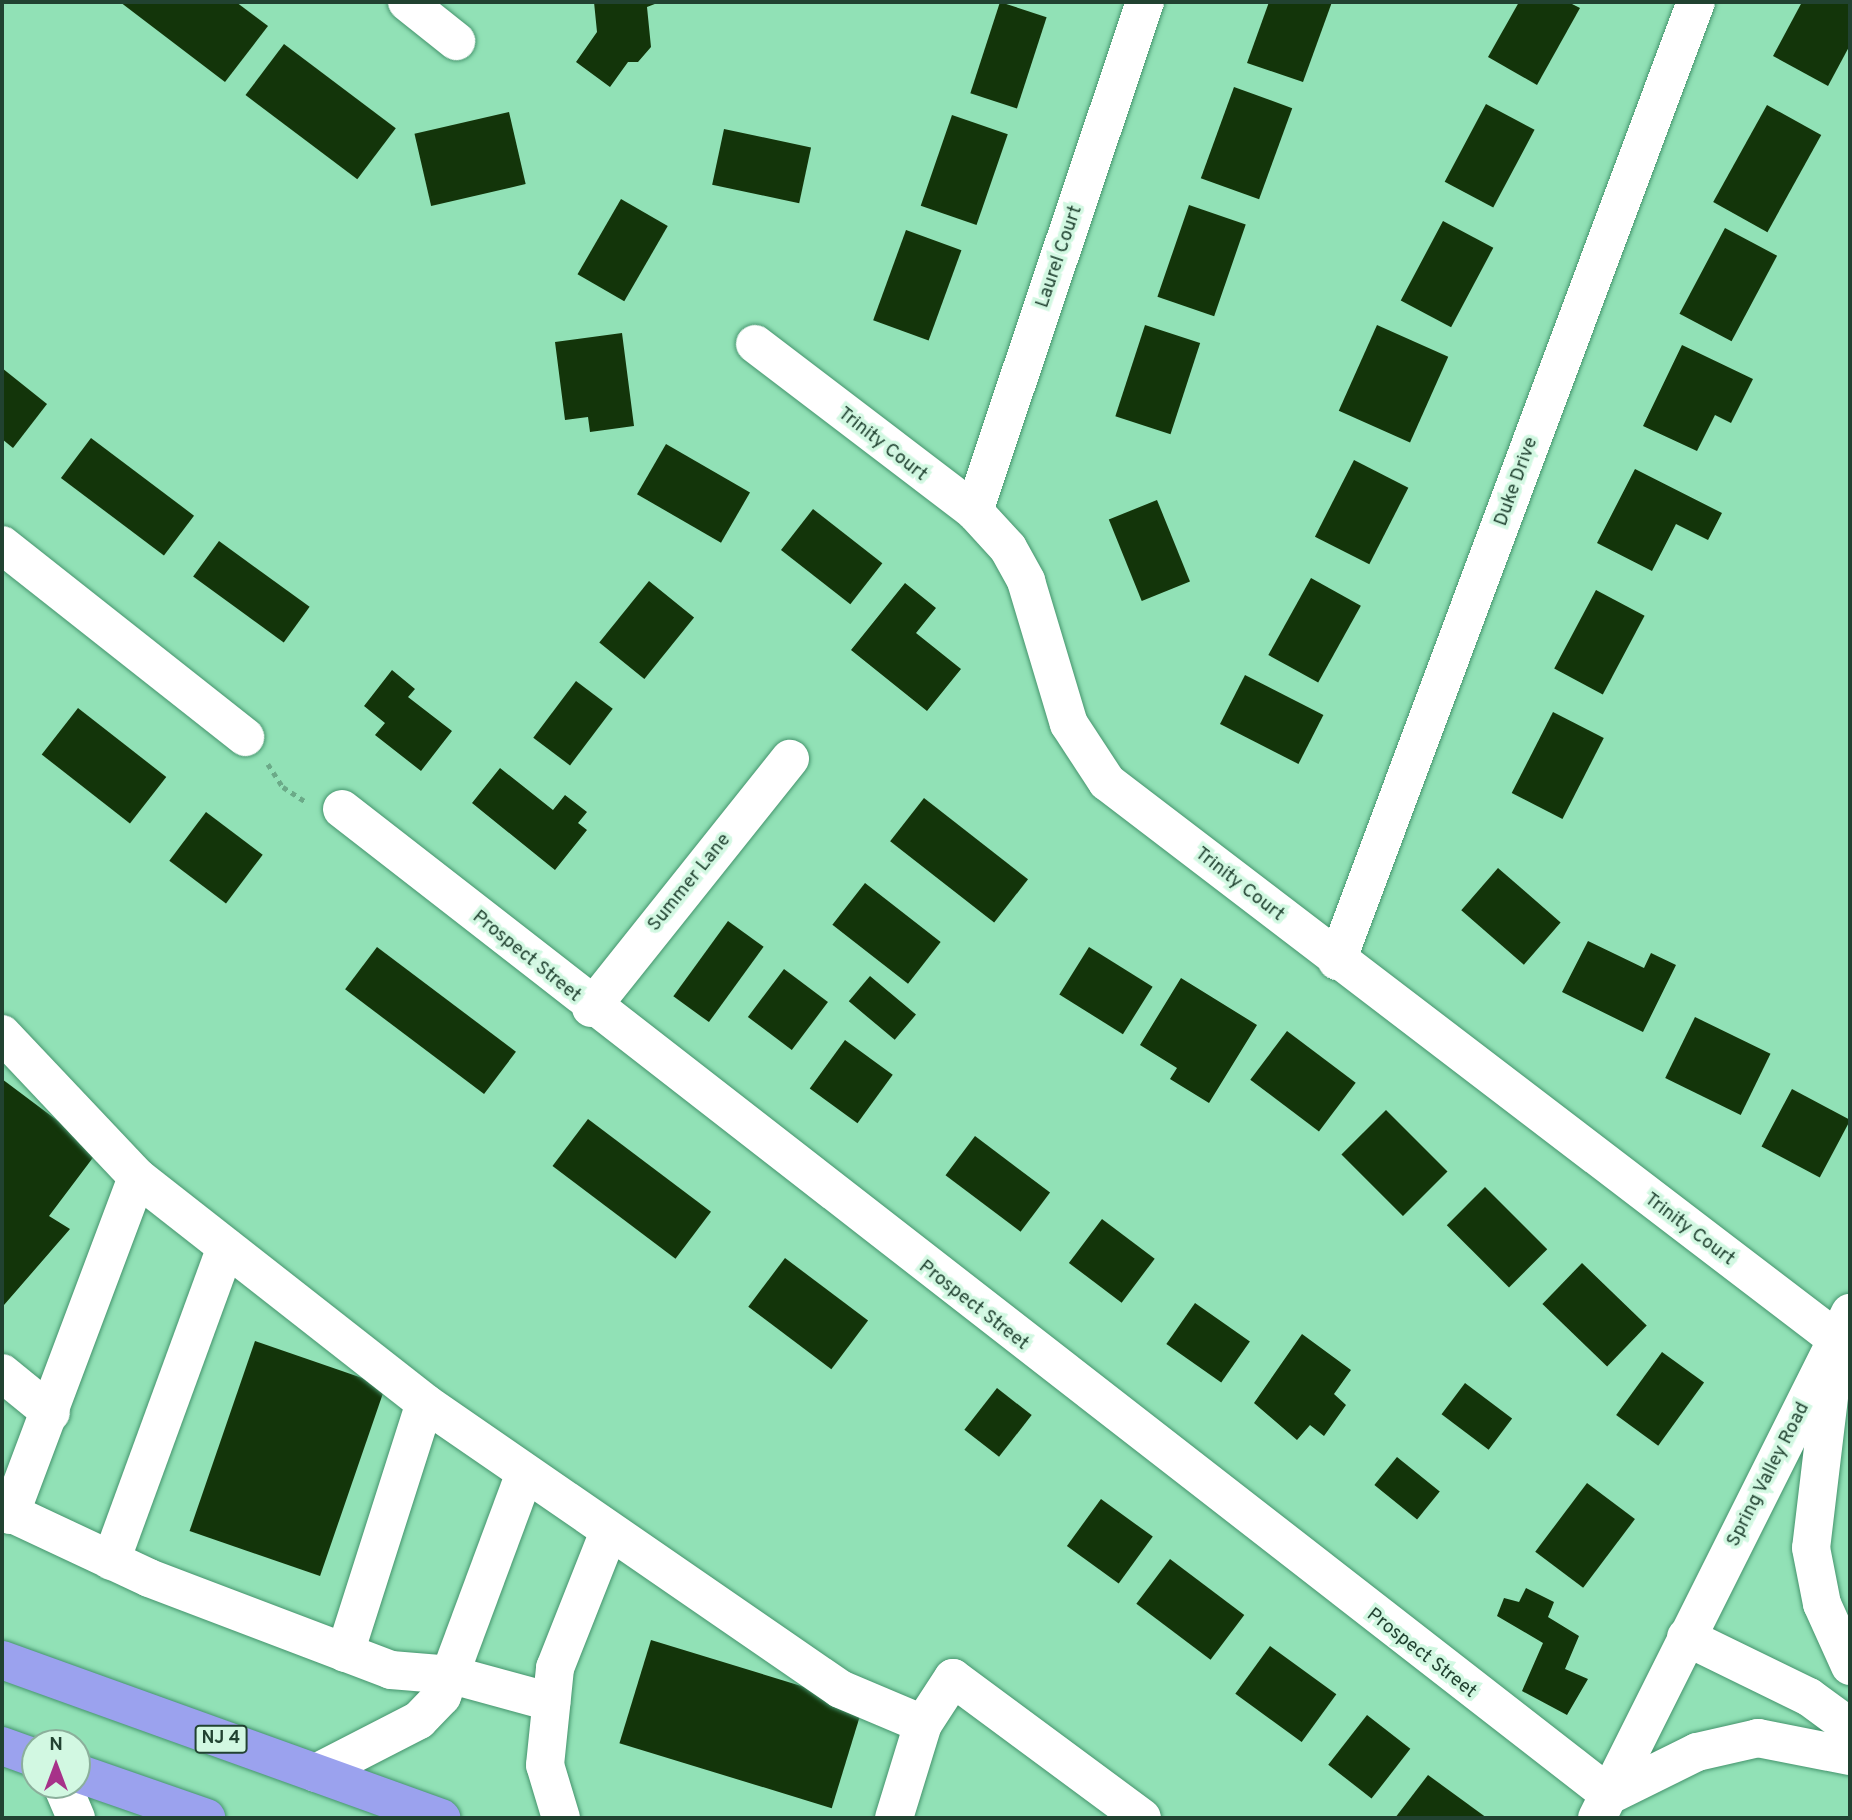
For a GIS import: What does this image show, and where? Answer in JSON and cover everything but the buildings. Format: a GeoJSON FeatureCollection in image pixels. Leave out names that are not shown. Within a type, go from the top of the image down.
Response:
{"type":"FeatureCollection","features":[{"type":"Feature","properties":{"kind":"highway","name":"NJ 4"},"geometry":{"type":"LineString","coordinates":[[2,1660],[441,1818]]}},
{"type":"Feature","properties":{"kind":"highway"},"geometry":{"type":"LineString","coordinates":[[2,1746],[21,1753]]}},
{"type":"Feature","properties":{"kind":"highway"},"geometry":{"type":"LineString","coordinates":[[91,1778],[206,1818]]}},
{"type":"Feature","properties":{"kind":"street"},"geometry":{"type":"LineString","coordinates":[[407,2],[456,41]]}},
{"type":"Feature","properties":{"kind":"street","name":"Laurel Court"},"geometry":{"type":"LineString","coordinates":[[974,511],[1146,2]]}},
{"type":"Feature","properties":{"kind":"street","name":"Duke Drive"},"geometry":{"type":"LineString","coordinates":[[1337,961],[1696,2]]}},
{"type":"Feature","properties":{"kind":"street","name":"Trinity Court"},"geometry":{"type":"LineString","coordinates":[[755,344],[974,511],[1008,548],[1026,582],[1069,724],[1107,782],[1337,961],[1843,1326]]}},
{"type":"Feature","properties":{"kind":"street"},"geometry":{"type":"LineString","coordinates":[[2,545],[245,737]]}},
{"type":"Feature","properties":{"kind":"street","name":"Summer Lane"},"geometry":{"type":"LineString","coordinates":[[591,1008],[790,759]]}},
{"type":"Feature","properties":{"kind":"street","name":"Prospect Street"},"geometry":{"type":"LineString","coordinates":[[342,809],[1603,1807]]}},
{"type":"Feature","properties":{"kind":"street"},"geometry":{"type":"LineString","coordinates":[[2,1034],[137,1177],[425,1403],[608,1534],[840,1689],[923,1724]]}},
{"type":"Feature","properties":{"kind":"street"},"geometry":{"type":"LineString","coordinates":[[137,1177],[51,1413],[6,1512],[111,1561],[391,1670],[452,1675],[551,1702]]}},
{"type":"Feature","properties":{"kind":"street"},"geometry":{"type":"LineString","coordinates":[[111,1561],[226,1247]]}},
{"type":"Feature","properties":{"kind":"street"},"geometry":{"type":"LineString","coordinates":[[1843,1326],[1811,1548],[1822,1604],[1850,1666]]}},
{"type":"Feature","properties":{"kind":"street","name":"Spring Valley Road"},"geometry":{"type":"LineString","coordinates":[[1603,1807],[1843,1326]]}},
{"type":"Feature","properties":{"kind":"street"},"geometry":{"type":"LineString","coordinates":[[2,1373],[51,1413]]}},
{"type":"Feature","properties":{"kind":"street"},"geometry":{"type":"LineString","coordinates":[[345,1653],[425,1403]]}},
{"type":"Feature","properties":{"kind":"street"},"geometry":{"type":"LineString","coordinates":[[316,1773],[419,1720],[452,1675],[524,1475]]}},
{"type":"Feature","properties":{"kind":"street"},"geometry":{"type":"LineString","coordinates":[[561,1818],[545,1765],[555,1668],[608,1534]]}},
{"type":"Feature","properties":{"kind":"street"},"geometry":{"type":"LineString","coordinates":[[1686,1637],[1809,1697],[1850,1727]]}},
{"type":"Feature","properties":{"kind":"street"},"geometry":{"type":"LineString","coordinates":[[894,1818],[923,1724],[953,1678],[1142,1818]]}},
{"type":"Feature","properties":{"kind":"street"},"geometry":{"type":"LineString","coordinates":[[1603,1807],[1697,1752],[1758,1738],[1850,1756]]}},
{"type":"Feature","properties":{"kind":"street"},"geometry":{"type":"LineString","coordinates":[[68,1799],[76,1818]]}},
{"type":"Feature","properties":{"kind":"path"},"geometry":{"type":"LineString","coordinates":[[245,737],[283,787],[319,810],[342,809]]}}]}
